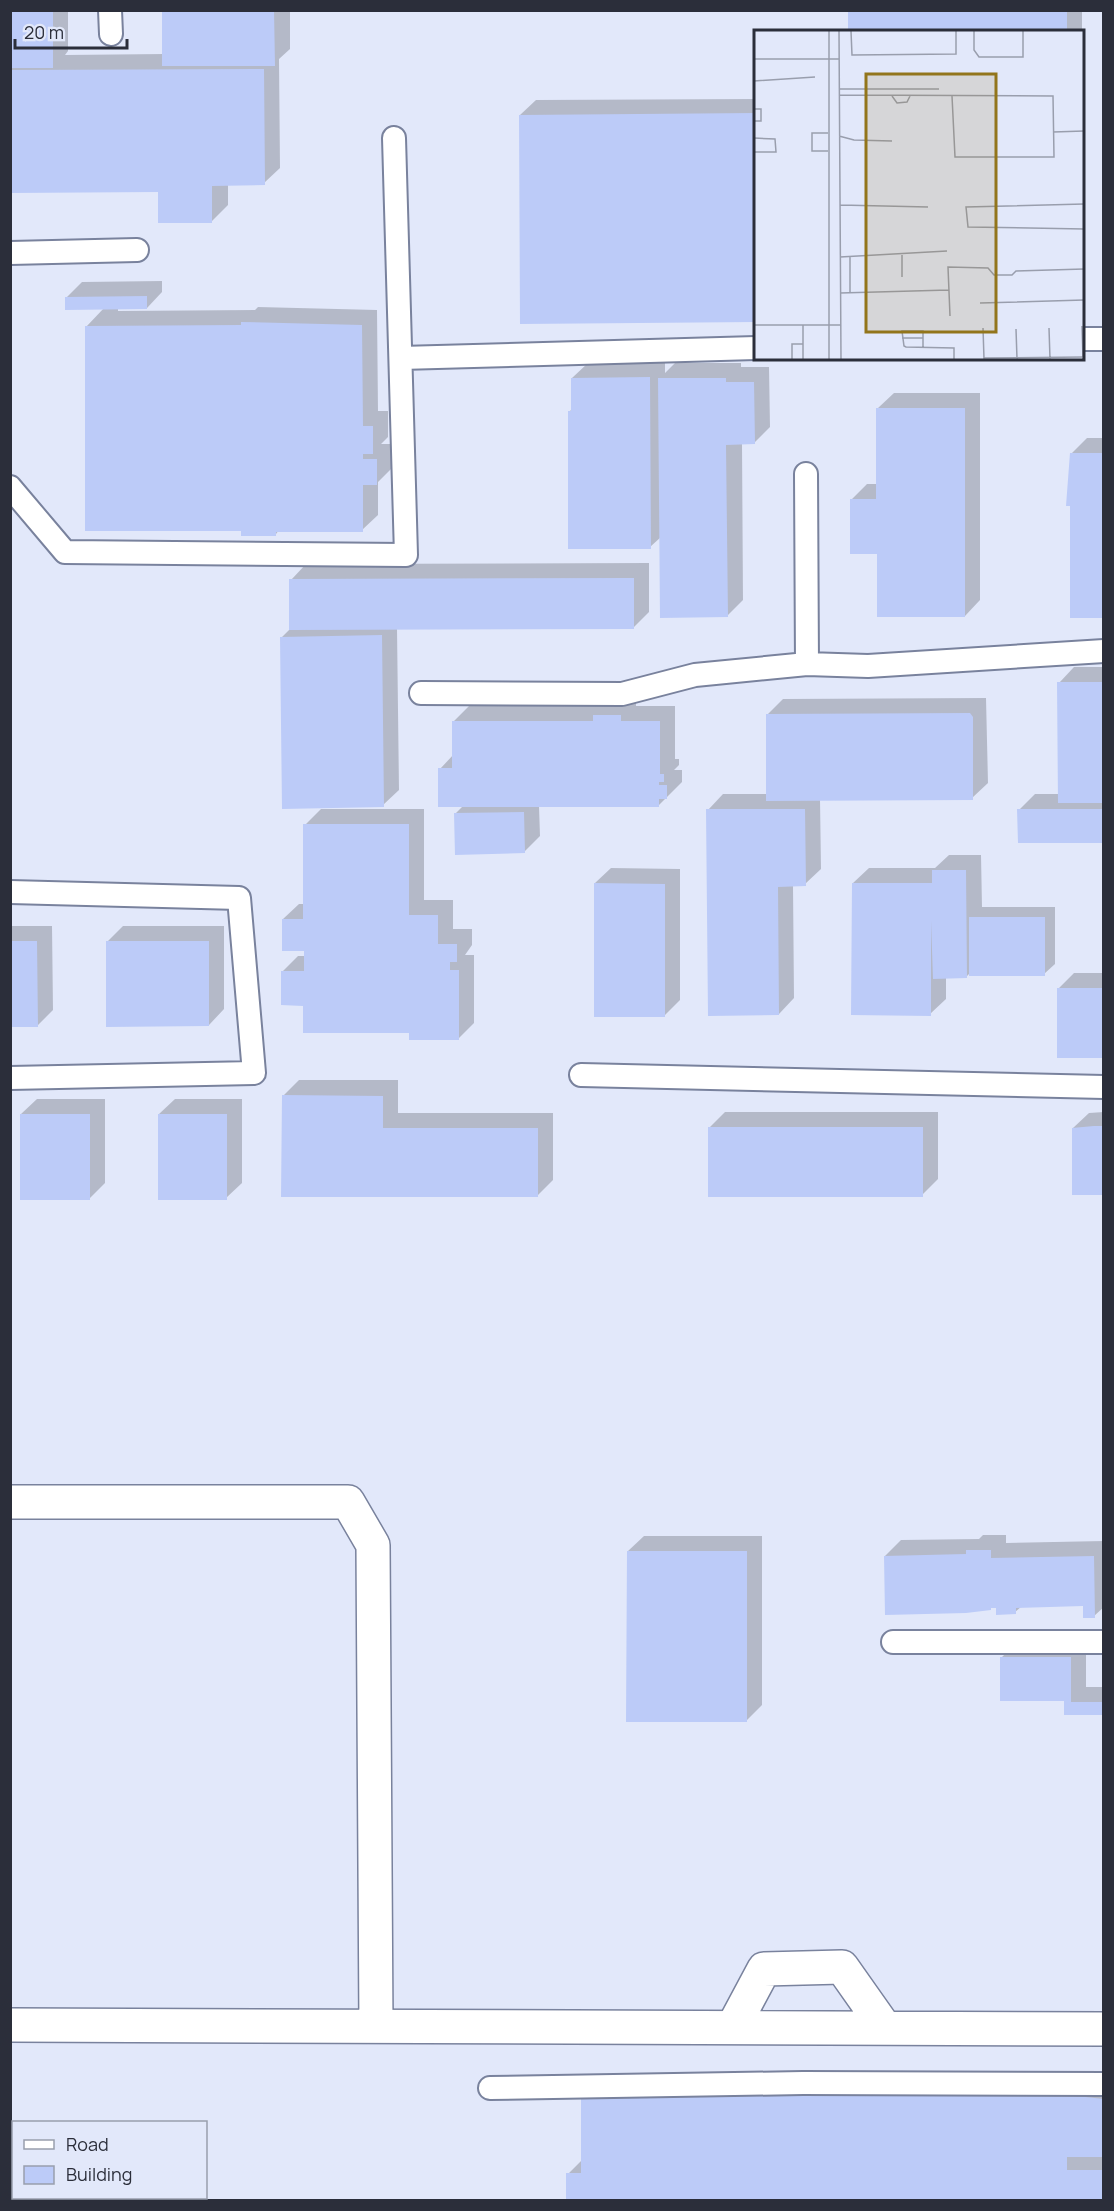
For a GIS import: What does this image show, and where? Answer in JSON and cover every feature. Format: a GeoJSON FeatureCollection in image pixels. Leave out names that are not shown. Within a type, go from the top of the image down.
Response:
{"type":"FeatureCollection","features":[{"type":"Feature","properties":{"kind":"street"},"geometry":{"type":"LineString","coordinates":[[10,1502],[348,1502],[373,1545],[376,2026]]}},
{"type":"Feature","properties":{"kind":"street"},"geometry":{"type":"LineString","coordinates":[[733,2028],[764,1969],[842,1967],[885,2028]]}},
{"type":"Feature","properties":{"kind":"street"},"geometry":{"type":"LineString","coordinates":[[10,2025],[1104,2029]]}},
{"type":"Feature","properties":{"kind":"lane"},"geometry":{"type":"LineString","coordinates":[[110,10],[111,34]]}},
{"type":"Feature","properties":{"kind":"lane"},"geometry":{"type":"LineString","coordinates":[[10,487],[65,552],[406,555],[394,138]]}},
{"type":"Feature","properties":{"kind":"lane"},"geometry":{"type":"LineString","coordinates":[[10,253],[137,250]]}},
{"type":"Feature","properties":{"kind":"lane"},"geometry":{"type":"LineString","coordinates":[[1084,339],[1104,339]]}},
{"type":"Feature","properties":{"kind":"lane"},"geometry":{"type":"LineString","coordinates":[[400,358],[754,348]]}},
{"type":"Feature","properties":{"kind":"lane"},"geometry":{"type":"LineString","coordinates":[[806,474],[807,664]]}},
{"type":"Feature","properties":{"kind":"lane"},"geometry":{"type":"LineString","coordinates":[[422,693],[622,694],[695,675],[807,664],[868,666],[1104,651]]}},
{"type":"Feature","properties":{"kind":"lane"},"geometry":{"type":"LineString","coordinates":[[10,892],[239,898],[254,1073],[10,1078]]}},
{"type":"Feature","properties":{"kind":"lane"},"geometry":{"type":"LineString","coordinates":[[581,1076],[1104,1087]]}},
{"type":"Feature","properties":{"kind":"lane"},"geometry":{"type":"LineString","coordinates":[[893,1642],[1104,1642]]}},
{"type":"Feature","properties":{"kind":"lane"},"geometry":{"type":"LineString","coordinates":[[490,2088],[780,2084],[1104,2084]]}},
{"type":"Feature","properties":{"kind":"building"},"geometry":{"type":"Polygon","coordinates":[[[10,10],[53,10],[53,68],[10,68],[10,10]]]}},
{"type":"Feature","properties":{"kind":"building"},"geometry":{"type":"Polygon","coordinates":[[[162,10],[274,10],[275,66],[162,66],[162,10]]]}},
{"type":"Feature","properties":{"kind":"building"},"geometry":{"type":"Polygon","coordinates":[[[848,10],[1067,10],[1067,30],[848,30],[848,10]]]}},
{"type":"Feature","properties":{"kind":"building"},"geometry":{"type":"Polygon","coordinates":[[[264,69],[265,185],[212,186],[212,223],[158,223],[158,192],[10,193],[10,70],[264,69]]]}},
{"type":"Feature","properties":{"kind":"building"},"geometry":{"type":"Polygon","coordinates":[[[754,113],[754,322],[520,324],[519,115],[754,113]]]}},
{"type":"Feature","properties":{"kind":"building"},"geometry":{"type":"Polygon","coordinates":[[[147,296],[147,309],[65,310],[65,297],[147,296]]]}},
{"type":"Feature","properties":{"kind":"building"},"geometry":{"type":"Polygon","coordinates":[[[241,322],[362,325],[363,426],[373,426],[373,454],[363,454],[363,459],[377,459],[377,485],[363,485],[363,532],[276,532],[276,536],[241,536],[241,531],[85,531],[85,326],[241,325],[241,322]]]}},
{"type":"Feature","properties":{"kind":"building"},"geometry":{"type":"Polygon","coordinates":[[[650,377],[651,549],[568,549],[568,411],[571,411],[571,378],[650,377]]]}},
{"type":"Feature","properties":{"kind":"building"},"geometry":{"type":"Polygon","coordinates":[[[658,378],[726,378],[726,382],[754,382],[755,444],[726,445],[728,617],[660,618],[658,378]]]}},
{"type":"Feature","properties":{"kind":"building"},"geometry":{"type":"Polygon","coordinates":[[[876,408],[965,408],[965,617],[877,617],[877,554],[850,554],[850,499],[876,499],[876,408]]]}},
{"type":"Feature","properties":{"kind":"building"},"geometry":{"type":"Polygon","coordinates":[[[1070,453],[1104,453],[1104,618],[1070,618],[1070,506],[1066,506],[1070,453]]]}},
{"type":"Feature","properties":{"kind":"building"},"geometry":{"type":"Polygon","coordinates":[[[634,578],[634,629],[289,630],[289,579],[634,578]]]}},
{"type":"Feature","properties":{"kind":"building"},"geometry":{"type":"Polygon","coordinates":[[[382,635],[384,807],[282,809],[280,637],[382,635]]]}},
{"type":"Feature","properties":{"kind":"building"},"geometry":{"type":"Polygon","coordinates":[[[1057,682],[1104,682],[1104,803],[1058,803],[1057,682]]]}},
{"type":"Feature","properties":{"kind":"building"},"geometry":{"type":"Polygon","coordinates":[[[970,713],[973,717],[973,800],[766,801],[766,714],[970,713]]]}},
{"type":"Feature","properties":{"kind":"building"},"geometry":{"type":"Polygon","coordinates":[[[593,715],[621,715],[621,721],[660,721],[660,774],[664,774],[664,782],[659,782],[659,785],[667,785],[667,799],[659,799],[659,807],[438,807],[438,768],[452,768],[452,721],[593,721],[593,715]]]}},
{"type":"Feature","properties":{"kind":"building"},"geometry":{"type":"Polygon","coordinates":[[[706,809],[805,809],[806,886],[778,887],[779,1015],[708,1016],[706,809]]]}},
{"type":"Feature","properties":{"kind":"building"},"geometry":{"type":"Polygon","coordinates":[[[1017,809],[1104,809],[1104,843],[1018,843],[1017,809]]]}},
{"type":"Feature","properties":{"kind":"building"},"geometry":{"type":"Polygon","coordinates":[[[524,812],[525,853],[455,855],[454,813],[524,812]]]}},
{"type":"Feature","properties":{"kind":"building"},"geometry":{"type":"Polygon","coordinates":[[[303,824],[409,824],[409,915],[438,915],[438,944],[457,944],[457,962],[450,962],[450,970],[459,970],[459,1040],[409,1040],[409,1033],[303,1033],[303,1006],[281,1005],[281,971],[304,971],[304,951],[282,951],[282,919],[303,919],[303,824]]]}},
{"type":"Feature","properties":{"kind":"building"},"geometry":{"type":"Polygon","coordinates":[[[932,870],[966,870],[967,978],[933,979],[931,921],[931,1016],[851,1015],[852,883],[932,883],[932,870]]]}},
{"type":"Feature","properties":{"kind":"building"},"geometry":{"type":"Polygon","coordinates":[[[594,883],[665,884],[665,1017],[594,1017],[594,883]]]}},
{"type":"Feature","properties":{"kind":"building"},"geometry":{"type":"Polygon","coordinates":[[[969,917],[1045,917],[1045,976],[969,976],[969,917]]]}},
{"type":"Feature","properties":{"kind":"building"},"geometry":{"type":"Polygon","coordinates":[[[10,941],[37,941],[38,1027],[10,1027],[10,941]]]}},
{"type":"Feature","properties":{"kind":"building"},"geometry":{"type":"Polygon","coordinates":[[[106,941],[209,941],[209,1026],[106,1027],[106,941]]]}},
{"type":"Feature","properties":{"kind":"building"},"geometry":{"type":"Polygon","coordinates":[[[1057,988],[1104,988],[1104,1058],[1057,1058],[1057,988]]]}},
{"type":"Feature","properties":{"kind":"building"},"geometry":{"type":"Polygon","coordinates":[[[282,1095],[383,1096],[383,1128],[538,1128],[538,1197],[281,1197],[282,1095]]]}},
{"type":"Feature","properties":{"kind":"building"},"geometry":{"type":"Polygon","coordinates":[[[20,1114],[90,1114],[90,1200],[20,1200],[20,1114]]]}},
{"type":"Feature","properties":{"kind":"building"},"geometry":{"type":"Polygon","coordinates":[[[158,1114],[227,1114],[227,1200],[158,1200],[158,1114]]]}},
{"type":"Feature","properties":{"kind":"building"},"geometry":{"type":"Polygon","coordinates":[[[1104,1126],[1104,1195],[1072,1195],[1072,1128],[1104,1126]]]}},
{"type":"Feature","properties":{"kind":"building"},"geometry":{"type":"Polygon","coordinates":[[[708,1127],[923,1127],[923,1197],[708,1197],[708,1127]]]}},
{"type":"Feature","properties":{"kind":"building"},"geometry":{"type":"Polygon","coordinates":[[[966,1550],[991,1550],[991,1558],[1094,1556],[1095,1618],[1083,1618],[1083,1606],[1016,1608],[1016,1614],[996,1615],[996,1608],[966,1613],[885,1615],[884,1556],[966,1554],[966,1550]]]}},
{"type":"Feature","properties":{"kind":"building"},"geometry":{"type":"Polygon","coordinates":[[[627,1551],[747,1551],[747,1722],[626,1722],[627,1551]]]}},
{"type":"Feature","properties":{"kind":"building"},"geometry":{"type":"Polygon","coordinates":[[[1000,1657],[1071,1657],[1071,1702],[1104,1702],[1104,1715],[1064,1715],[1064,1701],[1000,1701],[1000,1657]]]}},
{"type":"Feature","properties":{"kind":"building"},"geometry":{"type":"Polygon","coordinates":[[[858,2091],[858,2095],[1067,2095],[1104,2099],[1104,2157],[1067,2157],[1067,2170],[1104,2170],[1104,2200],[566,2200],[566,2173],[581,2173],[581,2093],[858,2091]]]}}]}
